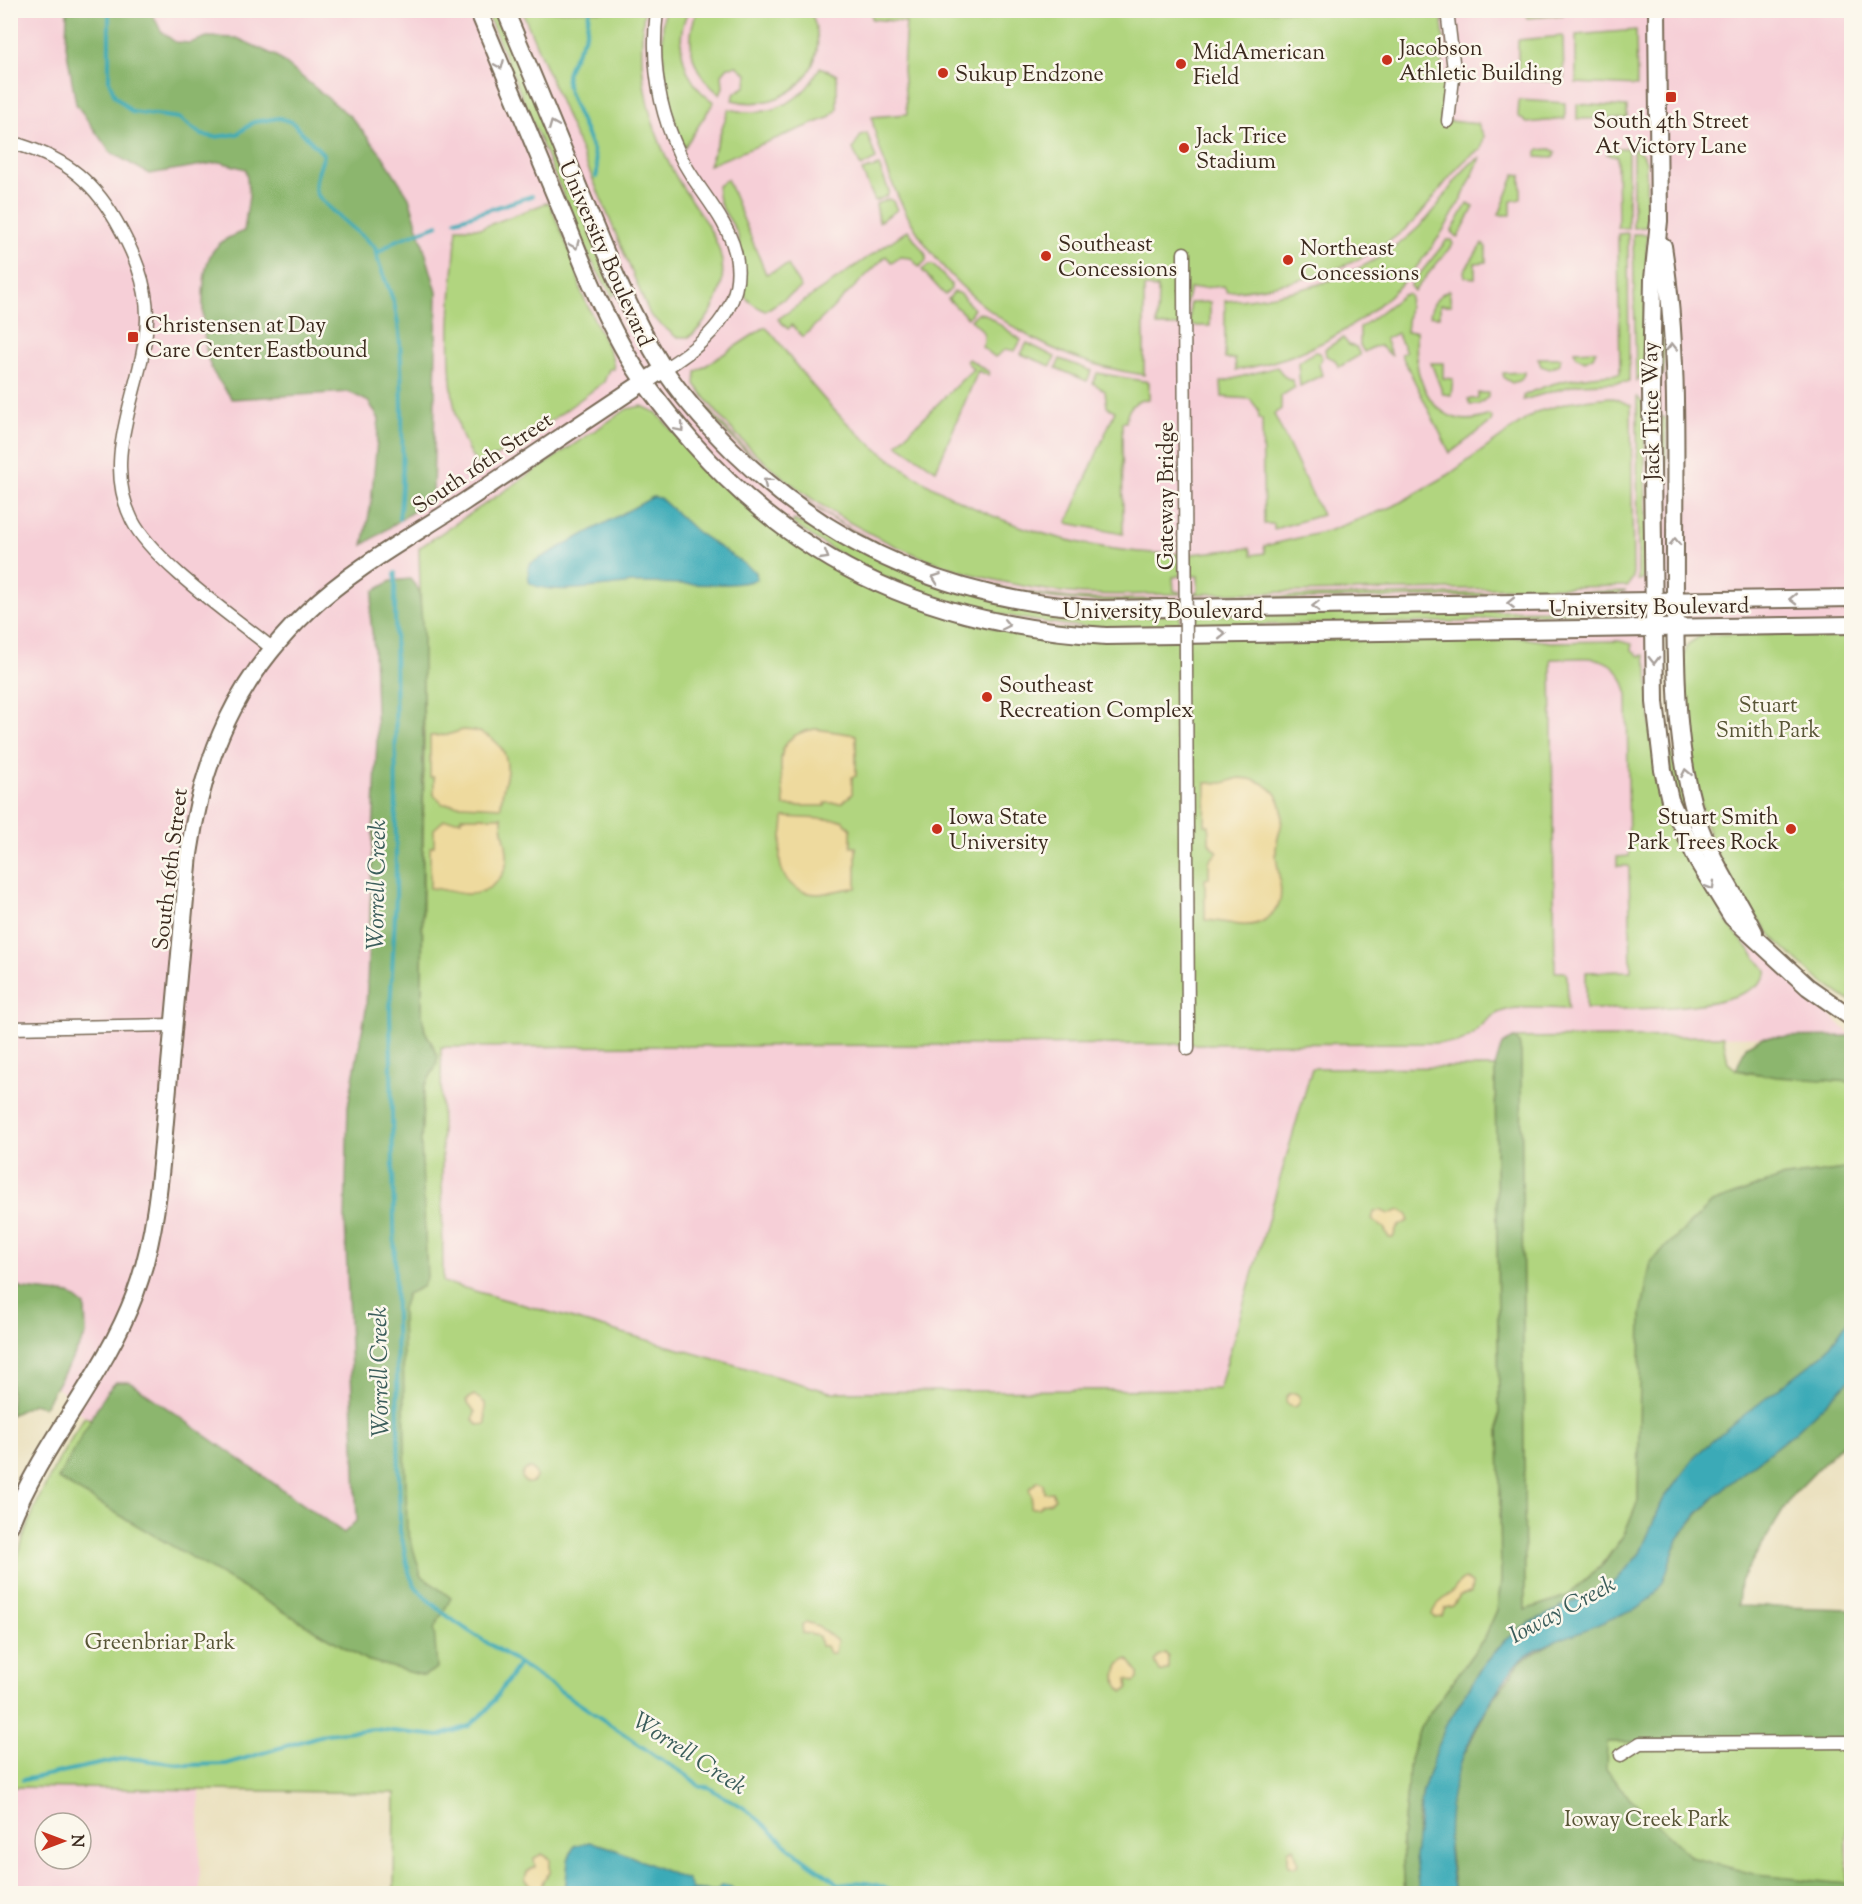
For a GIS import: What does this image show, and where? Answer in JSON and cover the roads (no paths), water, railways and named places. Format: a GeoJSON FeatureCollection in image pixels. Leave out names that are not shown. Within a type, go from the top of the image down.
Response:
{"type":"FeatureCollection","features":[{"type":"Feature","properties":{"kind":"main road","name":"University Boulevard"},"geometry":{"type":"LineString","coordinates":[[478,10],[599,302],[644,382],[672,419],[743,496],[782,527],[823,555],[881,585],[978,619],[1019,628],[1106,636],[1851,625]]}},
{"type":"Feature","properties":{"kind":"main road","name":"University Boulevard"},"geometry":{"type":"LineString","coordinates":[[505,10],[621,290],[664,369],[715,433],[753,471],[795,505],[836,533],[890,561],[984,594],[1041,605],[1101,609],[1851,598]]}},
{"type":"Feature","properties":{"kind":"main road","name":"Jack Trice Way"},"geometry":{"type":"LineString","coordinates":[[1656,10],[1659,221],[1652,307],[1653,629],[1658,734],[1670,800],[1712,888],[1732,917],[1759,941]]}},
{"type":"Feature","properties":{"kind":"main road","name":"Jack Trice Way"},"geometry":{"type":"LineString","coordinates":[[1659,221],[1671,307],[1675,629],[1680,738],[1697,818],[1717,869],[1759,941]]}},
{"type":"Feature","properties":{"kind":"main road","name":"South 16th Street"},"geometry":{"type":"LineString","coordinates":[[10,1525],[15,1497],[37,1466],[114,1340],[135,1294],[146,1262],[160,1178],[196,804],[210,758],[229,714],[273,649],[308,610],[347,580],[664,369]]}},
{"type":"Feature","properties":{"kind":"main road"},"geometry":{"type":"LineString","coordinates":[[1759,941],[1808,987],[1851,1018]]}},
{"type":"Feature","properties":{"kind":"street"},"geometry":{"type":"LineString","coordinates":[[657,10],[655,58],[666,120],[680,156],[728,231],[736,261],[735,290],[723,320],[704,342],[664,369]]}},
{"type":"Feature","properties":{"kind":"street"},"geometry":{"type":"LineString","coordinates":[[1447,10],[1454,70],[1448,121]]}},
{"type":"Feature","properties":{"kind":"street"},"geometry":{"type":"LineString","coordinates":[[10,142],[32,148],[87,180],[109,209],[138,263],[147,320],[141,361],[129,400],[119,456],[122,490],[132,520],[149,545],[170,565],[273,649]]}},
{"type":"Feature","properties":{"kind":"street","name":"Gateway Bridge"},"geometry":{"type":"LineString","coordinates":[[1184,253],[1188,1049]]}},
{"type":"Feature","properties":{"kind":"street"},"geometry":{"type":"LineString","coordinates":[[10,1028],[174,1025]]}},
{"type":"Feature","properties":{"kind":"street"},"geometry":{"type":"LineString","coordinates":[[1621,1755],[1640,1743],[1851,1742]]}},
{"type":"Feature","properties":{"kind":"water"},"geometry":{"type":"Polygon","coordinates":[[[653,497],[660,498],[697,532],[756,572],[757,579],[734,584],[633,583],[563,589],[549,589],[529,582],[528,568],[531,563],[653,497]]]}},
{"type":"Feature","properties":{"kind":"water","name":"Ioway Creek"},"geometry":{"type":"Polygon","coordinates":[[[1851,1316],[1851,1379],[1794,1433],[1725,1487],[1697,1514],[1678,1539],[1663,1582],[1651,1599],[1641,1606],[1534,1652],[1520,1661],[1509,1673],[1479,1722],[1468,1745],[1453,1792],[1448,1840],[1455,1893],[1419,1893],[1415,1857],[1423,1790],[1445,1727],[1485,1663],[1505,1640],[1530,1623],[1616,1581],[1640,1553],[1663,1500],[1697,1454],[1825,1353],[1851,1316]]]}},
{"type":"Feature","properties":{"kind":"water"},"geometry":{"type":"Polygon","coordinates":[[[590,1842],[609,1847],[687,1880],[692,1889],[715,1891],[723,1885],[731,1887],[737,1893],[565,1893],[568,1860],[574,1846],[590,1842]]]}},
{"type":"Feature","properties":{"kind":"waterway","name":"Worrell Creek"},"geometry":{"type":"LineString","coordinates":[[109,10],[109,81],[115,96],[132,112],[179,118],[202,135],[215,137],[237,134],[254,122],[279,118],[292,122],[324,155],[316,178],[316,192],[333,211],[375,247],[396,312],[402,408],[402,478],[399,519]]}},
{"type":"Feature","properties":{"kind":"waterway"},"geometry":{"type":"LineString","coordinates":[[590,10],[586,33],[570,65],[567,85],[595,158],[596,177]]}},
{"type":"Feature","properties":{"kind":"waterway"},"geometry":{"type":"LineString","coordinates":[[456,220],[532,196]]}},
{"type":"Feature","properties":{"kind":"waterway"},"geometry":{"type":"LineString","coordinates":[[376,254],[395,241],[438,225]]}},
{"type":"Feature","properties":{"kind":"waterway","name":"Worrell Creek"},"geometry":{"type":"LineString","coordinates":[[395,573],[396,895],[390,1011],[400,1532],[411,1578],[422,1594],[458,1623],[700,1787],[710,1788],[743,1807],[796,1853],[839,1884],[870,1883],[897,1894]]}},
{"type":"Feature","properties":{"kind":"waterway"},"geometry":{"type":"LineString","coordinates":[[23,1780],[127,1758],[187,1765],[226,1764],[326,1734],[374,1729],[439,1736],[469,1726],[488,1709],[519,1664]]}},
{"type":"Feature","properties":{"kind":"place","name":"Jacobson Athletic Building"},"geometry":{"type":"Point","coordinates":[1387,60]}},
{"type":"Feature","properties":{"kind":"place","name":"MidAmerican Field"},"geometry":{"type":"Point","coordinates":[1181,64]}},
{"type":"Feature","properties":{"kind":"place","name":"Sukup Endzone"},"geometry":{"type":"Point","coordinates":[943,73]}},
{"type":"Feature","properties":{"kind":"place","name":"South 4th Street At Victory Lane"},"geometry":{"type":"Point","coordinates":[1671,97]}},
{"type":"Feature","properties":{"kind":"place","name":"Jack Trice Stadium"},"geometry":{"type":"Point","coordinates":[1184,148]}},
{"type":"Feature","properties":{"kind":"place","name":"Southeast Concessions"},"geometry":{"type":"Point","coordinates":[1046,256]}},
{"type":"Feature","properties":{"kind":"place","name":"Northeast Concessions"},"geometry":{"type":"Point","coordinates":[1288,260]}},
{"type":"Feature","properties":{"kind":"place","name":"Christensen at Day Care Center Eastbound"},"geometry":{"type":"Point","coordinates":[133,337]}},
{"type":"Feature","properties":{"kind":"place","name":"Southeast Recreation Complex"},"geometry":{"type":"Point","coordinates":[987,697]}},
{"type":"Feature","properties":{"kind":"place","name":"Iowa State University"},"geometry":{"type":"Point","coordinates":[937,829]}},
{"type":"Feature","properties":{"kind":"place","name":"Stuart Smith Park Trees Rock"},"geometry":{"type":"Point","coordinates":[1791,829]}},
{"type":"Feature","properties":{"kind":"park label","name":"Stuart Smith Park"},"geometry":{"type":"Point","coordinates":[1768,716]}},
{"type":"Feature","properties":{"kind":"park label","name":"Greenbriar Park"},"geometry":{"type":"Point","coordinates":[160,1641]}},
{"type":"Feature","properties":{"kind":"park label","name":"Ioway Creek Park"},"geometry":{"type":"Point","coordinates":[1647,1818]}}]}
